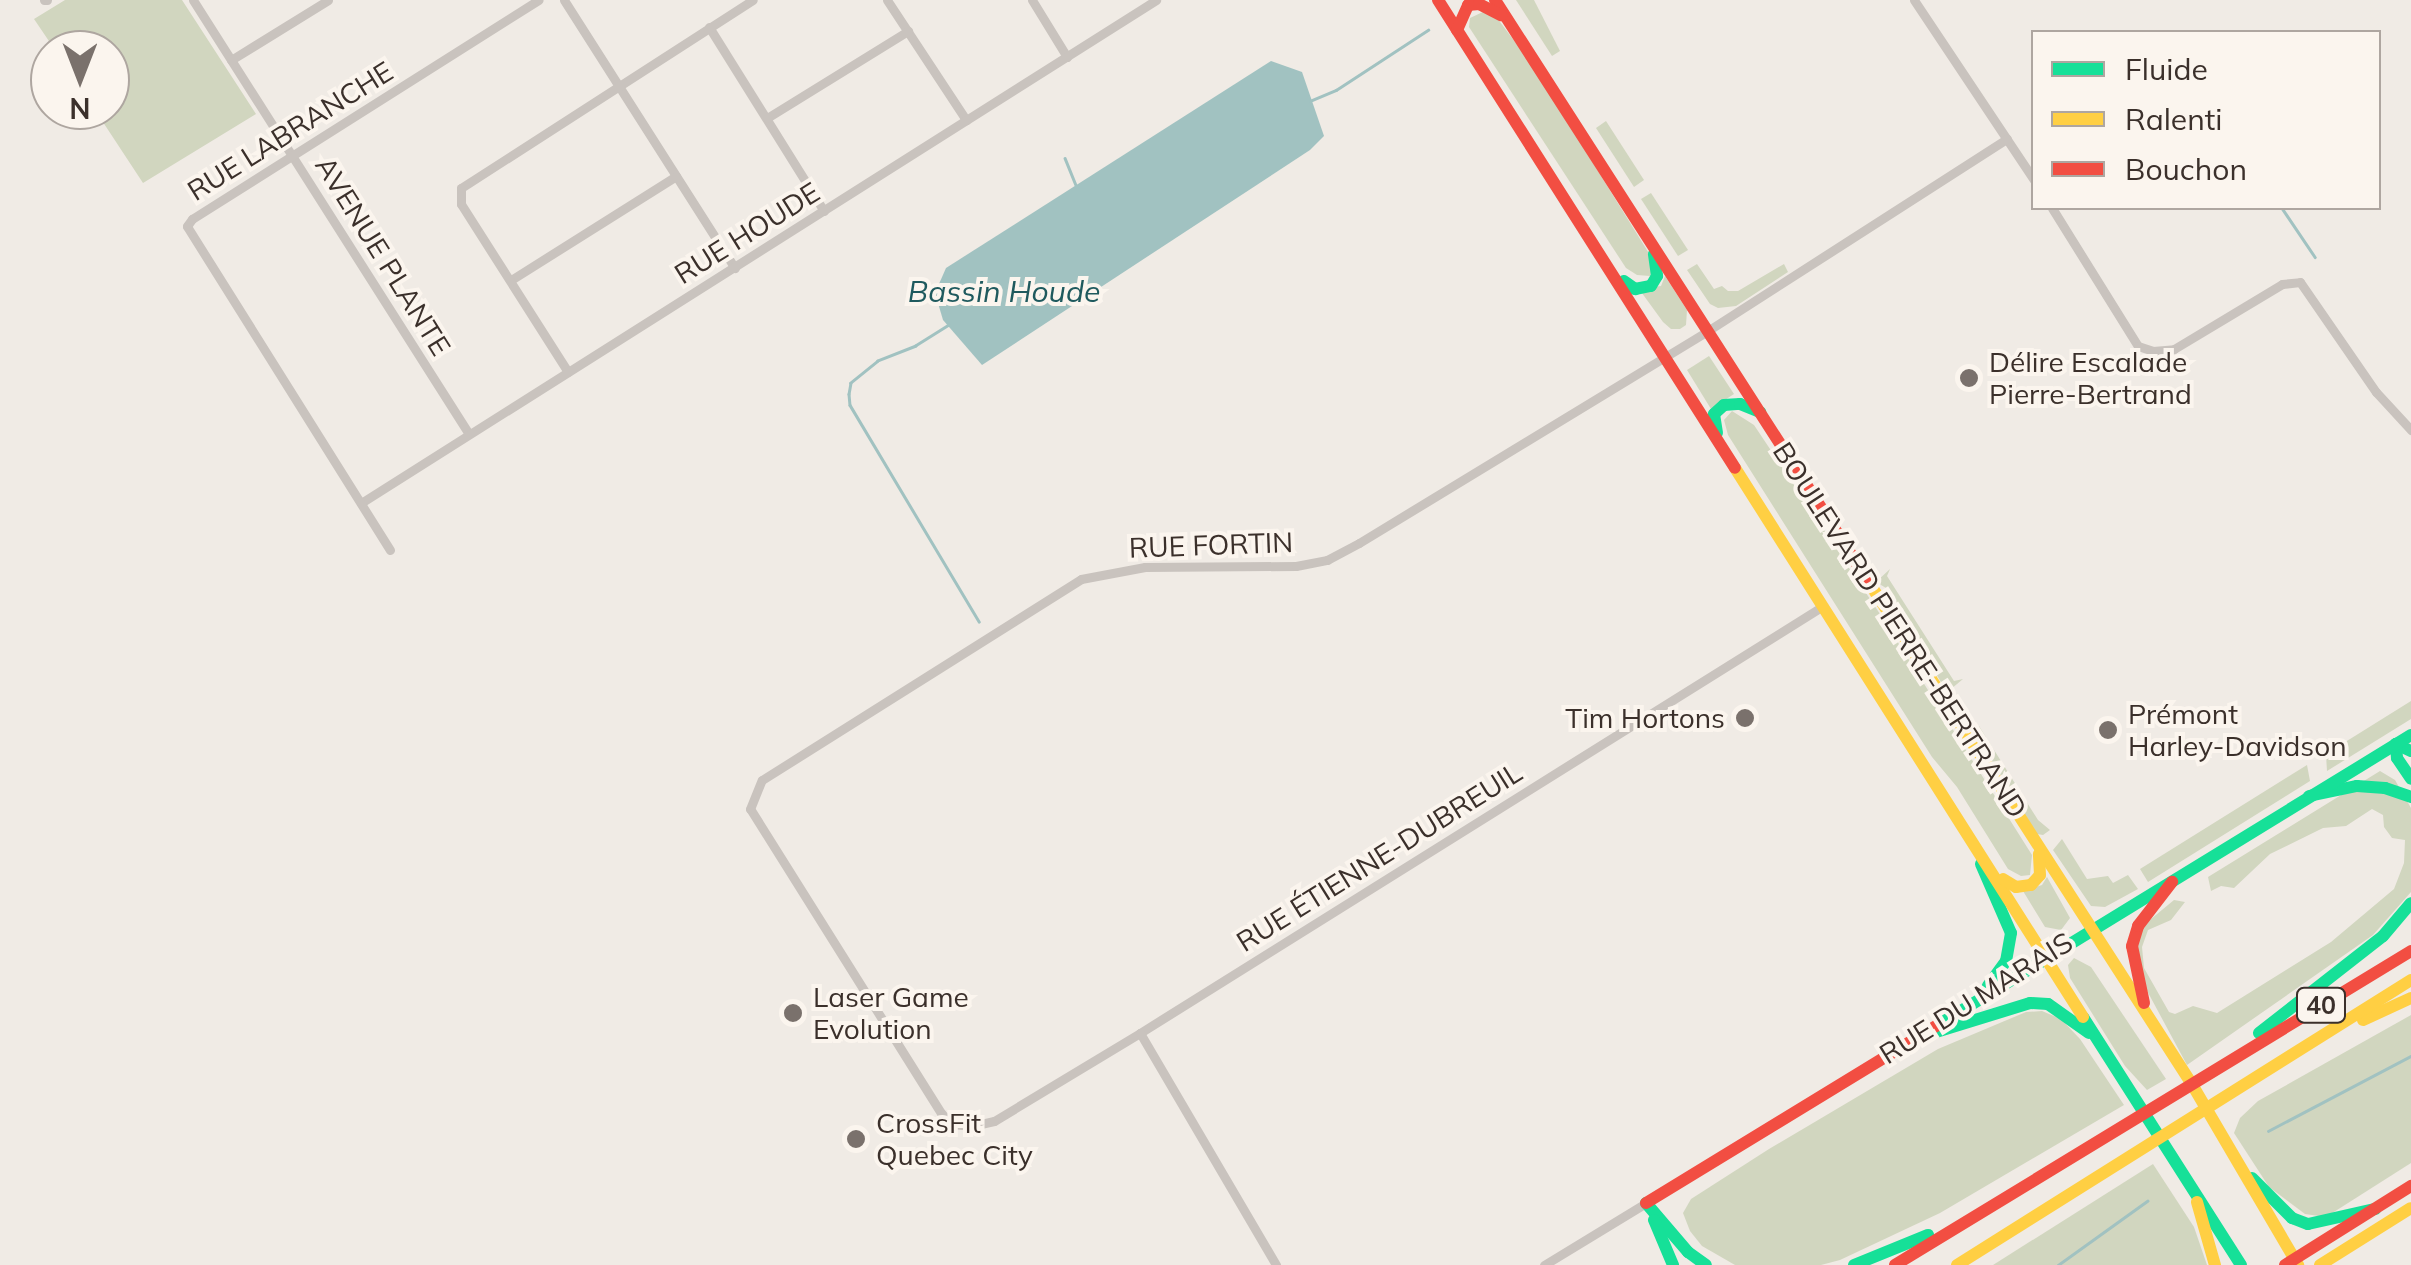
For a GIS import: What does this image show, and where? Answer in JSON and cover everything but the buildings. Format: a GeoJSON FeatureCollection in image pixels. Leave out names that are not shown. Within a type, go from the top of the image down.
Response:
{"type":"FeatureCollection","features":[{"type":"Feature","properties":{"kind":"main road","name":"BOULEVARD PIERRE-BERTRAND"},"geometry":{"type":"LineString","coordinates":[[1438,0],[2241,1265]]}},
{"type":"Feature","properties":{"kind":"main road","name":"BOULEVARD PIERRE-BERTRAND"},"geometry":{"type":"LineString","coordinates":[[1495,0],[2147,1015],[2239,1164],[2293,1263]]}},
{"type":"Feature","properties":{"kind":"main road"},"geometry":{"type":"LineString","coordinates":[[1458,30],[1461,13],[1473,4],[1508,19]]}},
{"type":"Feature","properties":{"kind":"main road"},"geometry":{"type":"LineString","coordinates":[[1614,273],[1635,289],[1650,287],[1657,276],[1652,246]]}},
{"type":"Feature","properties":{"kind":"main road"},"geometry":{"type":"LineString","coordinates":[[1718,439],[1714,414],[1723,406],[1736,404],[1762,414]]}},
{"type":"Feature","properties":{"kind":"main road","name":"RUE DU MARAIS"},"geometry":{"type":"LineString","coordinates":[[1646,1203],[2090,927],[2411,735]]}},
{"type":"Feature","properties":{"kind":"main road"},"geometry":{"type":"LineString","coordinates":[[2411,751],[2396,744],[2397,758],[2411,779]]}},
{"type":"Feature","properties":{"kind":"main road"},"geometry":{"type":"LineString","coordinates":[[2309,796],[2357,786],[2411,796]]}},
{"type":"Feature","properties":{"kind":"main road"},"geometry":{"type":"LineString","coordinates":[[1959,817],[2011,933],[2006,961],[1981,995]]}},
{"type":"Feature","properties":{"kind":"main road"},"geometry":{"type":"LineString","coordinates":[[1996,875],[2016,887],[2034,882],[2040,872],[2037,844]]}},
{"type":"Feature","properties":{"kind":"main road"},"geometry":{"type":"LineString","coordinates":[[2147,1015],[2132,946],[2138,926],[2179,874]]}},
{"type":"Feature","properties":{"kind":"main road"},"geometry":{"type":"LineString","coordinates":[[2226,1062],[2383,936],[2411,903]]}},
{"type":"Feature","properties":{"kind":"main road","name":"40"},"geometry":{"type":"LineString","coordinates":[[1895,1265],[2411,951]]}},
{"type":"Feature","properties":{"kind":"main road","name":"40"},"geometry":{"type":"LineString","coordinates":[[1957,1265],[2411,980]]}},
{"type":"Feature","properties":{"kind":"main road"},"geometry":{"type":"LineString","coordinates":[[2319,1040],[2411,998]]}},
{"type":"Feature","properties":{"kind":"main road"},"geometry":{"type":"LineString","coordinates":[[1907,1041],[2030,1003],[2048,1004],[2075,1020],[2105,1048]]}},
{"type":"Feature","properties":{"kind":"main road"},"geometry":{"type":"LineString","coordinates":[[2239,1164],[2292,1218],[2308,1224],[2375,1209]]}},
{"type":"Feature","properties":{"kind":"main road"},"geometry":{"type":"LineString","coordinates":[[2293,1263],[2411,1186]]}},
{"type":"Feature","properties":{"kind":"main road"},"geometry":{"type":"LineString","coordinates":[[2194,1190],[2215,1265]]}},
{"type":"Feature","properties":{"kind":"main road"},"geometry":{"type":"LineString","coordinates":[[1646,1203],[1673,1265]]}},
{"type":"Feature","properties":{"kind":"main road"},"geometry":{"type":"LineString","coordinates":[[1646,1203],[1688,1252],[1706,1265]]}},
{"type":"Feature","properties":{"kind":"main road"},"geometry":{"type":"LineString","coordinates":[[2320,1265],[2411,1208]]}},
{"type":"Feature","properties":{"kind":"main road"},"geometry":{"type":"LineString","coordinates":[[1854,1265],[1965,1220]]}},
{"type":"Feature","properties":{"kind":"main road"},"geometry":{"type":"LineString","coordinates":[[1971,1265],[2022,1225]]}},
{"type":"Feature","properties":{"kind":"main road"},"geometry":{"type":"LineString","coordinates":[[2342,1265],[2352,1244]]}},
{"type":"Feature","properties":{"kind":"street","name":"AVENUE PLANTE"},"geometry":{"type":"LineString","coordinates":[[193,0],[469,434]]}},
{"type":"Feature","properties":{"kind":"street"},"geometry":{"type":"LineString","coordinates":[[231,60],[328,0]]}},
{"type":"Feature","properties":{"kind":"street","name":"RUE LABRANCHE"},"geometry":{"type":"LineString","coordinates":[[390,550],[187,226],[539,0]]}},
{"type":"Feature","properties":{"kind":"street"},"geometry":{"type":"LineString","coordinates":[[564,0],[735,268]]}},
{"type":"Feature","properties":{"kind":"street"},"geometry":{"type":"LineString","coordinates":[[568,372],[462,204],[460,188],[754,0]]}},
{"type":"Feature","properties":{"kind":"street"},"geometry":{"type":"LineString","coordinates":[[887,0],[966,120]]}},
{"type":"Feature","properties":{"kind":"street"},"geometry":{"type":"LineString","coordinates":[[1032,0],[1067,56]]}},
{"type":"Feature","properties":{"kind":"street","name":"RUE HOUDE"},"geometry":{"type":"LineString","coordinates":[[361,503],[1156,0]]}},
{"type":"Feature","properties":{"kind":"street"},"geometry":{"type":"LineString","coordinates":[[1914,0],[2031,175]]}},
{"type":"Feature","properties":{"kind":"street"},"geometry":{"type":"LineString","coordinates":[[710,27],[824,211]]}},
{"type":"Feature","properties":{"kind":"street"},"geometry":{"type":"LineString","coordinates":[[767,118],[908,31]]}},
{"type":"Feature","properties":{"kind":"street","name":"RUE FORTIN"},"geometry":{"type":"LineString","coordinates":[[951,1124],[876,1016],[750,809],[762,780],[1081,578],[1145,567],[1296,566],[1327,560],[1482,471],[2007,139]]}},
{"type":"Feature","properties":{"kind":"street"},"geometry":{"type":"LineString","coordinates":[[511,280],[676,176]]}},
{"type":"Feature","properties":{"kind":"street"},"geometry":{"type":"LineString","coordinates":[[2053,210],[2138,346],[2163,352],[2174,349],[2282,284],[2300,282],[2376,392],[2411,430]]}},
{"type":"Feature","properties":{"kind":"street","name":"RUE ÉTIENNE-DUBREUIL"},"geometry":{"type":"LineString","coordinates":[[951,1124],[974,1126],[994,1120],[1823,606]]}},
{"type":"Feature","properties":{"kind":"street"},"geometry":{"type":"LineString","coordinates":[[1140,1033],[1276,1265]]}},
{"type":"Feature","properties":{"kind":"street","name":"RUE DU MARAIS"},"geometry":{"type":"LineString","coordinates":[[1544,1265],[1646,1203]]}},
{"type":"Feature","properties":{"kind":"green space"},"geometry":{"type":"Polygon","coordinates":[[[65,0],[182,0],[256,114],[143,183],[108,130],[130,130],[130,30],[41,30],[34,19],[65,0]]]}},
{"type":"Feature","properties":{"kind":"green space"},"geometry":{"type":"Polygon","coordinates":[[[1516,0],[1534,0],[1560,51],[1552,56],[1516,0]]]}},
{"type":"Feature","properties":{"kind":"green space"},"geometry":{"type":"Polygon","coordinates":[[[1485,11],[1494,14],[1531,63],[1650,255],[1654,264],[1650,276],[1637,275],[1626,268],[1469,27],[1470,18],[1485,11]]]}},
{"type":"Feature","properties":{"kind":"green space"},"geometry":{"type":"Polygon","coordinates":[[[1606,121],[1644,180],[1634,187],[1596,128],[1606,121]]]}},
{"type":"Feature","properties":{"kind":"green space"},"geometry":{"type":"Polygon","coordinates":[[[1651,193],[1688,250],[1678,256],[1641,199],[1651,193]]]}},
{"type":"Feature","properties":{"kind":"green space"},"geometry":{"type":"Polygon","coordinates":[[[1697,264],[1714,289],[1722,286],[1728,291],[1738,291],[1784,264],[1788,272],[1736,306],[1718,308],[1710,304],[1687,270],[1697,264]]]}},
{"type":"Feature","properties":{"kind":"green space"},"geometry":{"type":"Polygon","coordinates":[[[1665,276],[1687,310],[1686,325],[1680,329],[1671,329],[1663,322],[1639,289],[1661,286],[1665,276]]]}},
{"type":"Feature","properties":{"kind":"green space"},"geometry":{"type":"Polygon","coordinates":[[[1709,356],[1734,394],[1711,409],[1687,370],[1709,356]]]}},
{"type":"Feature","properties":{"kind":"green space"},"geometry":{"type":"Polygon","coordinates":[[[1732,411],[1754,425],[1880,614],[2032,855],[2030,875],[2021,876],[2008,869],[1957,787],[1932,757],[1728,435],[1724,420],[1732,411]]]}},
{"type":"Feature","properties":{"kind":"green space"},"geometry":{"type":"Polygon","coordinates":[[[1890,569],[1887,576],[1954,681],[1963,679],[1951,689],[1945,689],[1886,588],[1876,582],[1890,569]]]}},
{"type":"Feature","properties":{"kind":"green space"},"geometry":{"type":"Polygon","coordinates":[[[2411,701],[2411,719],[2327,771],[2326,754],[2411,701]]]}},
{"type":"Feature","properties":{"kind":"green space"},"geometry":{"type":"Polygon","coordinates":[[[1979,726],[2038,820],[2050,830],[2043,835],[2037,834],[1974,732],[1979,726]]]}},
{"type":"Feature","properties":{"kind":"green space"},"geometry":{"type":"Polygon","coordinates":[[[2307,765],[2310,781],[2148,882],[2140,869],[2307,765]]]}},
{"type":"Feature","properties":{"kind":"green space"},"geometry":{"type":"Polygon","coordinates":[[[2380,771],[2395,780],[2411,808],[2411,892],[2373,935],[2187,1065],[2138,974],[2134,947],[2139,929],[2174,900],[2185,902],[2171,920],[2148,930],[2142,947],[2144,968],[2169,1012],[2175,1014],[2193,1006],[2217,1013],[2331,942],[2394,889],[2404,863],[2405,840],[2392,838],[2384,827],[2383,815],[2372,809],[2346,826],[2323,828],[2270,854],[2234,888],[2221,886],[2211,891],[2208,877],[2380,771]]]}},
{"type":"Feature","properties":{"kind":"green space"},"geometry":{"type":"Polygon","coordinates":[[[2062,839],[2087,879],[2108,876],[2113,883],[2128,875],[2138,889],[2105,907],[2091,906],[2053,850],[2062,839]]]}},
{"type":"Feature","properties":{"kind":"green space"},"geometry":{"type":"Polygon","coordinates":[[[2047,877],[2070,918],[2061,930],[2045,927],[2023,891],[2042,885],[2047,877]]]}},
{"type":"Feature","properties":{"kind":"green space"},"geometry":{"type":"Polygon","coordinates":[[[2074,958],[2091,967],[2166,1079],[2147,1090],[2125,1066],[2070,978],[2068,965],[2074,958]]]}},
{"type":"Feature","properties":{"kind":"green space"},"geometry":{"type":"Polygon","coordinates":[[[2042,1011],[2061,1019],[2080,1039],[2124,1105],[1940,1213],[1840,1260],[1821,1265],[1735,1265],[1702,1246],[1690,1231],[1683,1213],[1691,1199],[1769,1149],[1938,1049],[2026,1012],[2042,1011]]]}},
{"type":"Feature","properties":{"kind":"green space"},"geometry":{"type":"Polygon","coordinates":[[[2411,1015],[2411,1163],[2326,1217],[2305,1214],[2269,1187],[2234,1133],[2240,1118],[2258,1101],[2411,1015]]]}},
{"type":"Feature","properties":{"kind":"green space"},"geometry":{"type":"Polygon","coordinates":[[[2153,1164],[2194,1227],[2207,1265],[1993,1265],[2153,1164]]]}},
{"type":"Feature","properties":{"kind":"water","name":"Bassin Houde"},"geometry":{"type":"Polygon","coordinates":[[[1271,61],[1302,72],[1324,136],[1310,150],[982,365],[943,320],[935,293],[946,268],[1271,61]]]}},
{"type":"Feature","properties":{"kind":"waterway"},"geometry":{"type":"LineString","coordinates":[[1310,101],[1336,90],[1428,30]]}},
{"type":"Feature","properties":{"kind":"waterway"},"geometry":{"type":"LineString","coordinates":[[1065,158],[1077,187]]}},
{"type":"Feature","properties":{"kind":"waterway"},"geometry":{"type":"LineString","coordinates":[[2283,210],[2315,257]]}},
{"type":"Feature","properties":{"kind":"waterway"},"geometry":{"type":"LineString","coordinates":[[949,325],[916,346],[878,361],[851,383],[850,405],[979,621]]}},
{"type":"Feature","properties":{"kind":"waterway"},"geometry":{"type":"LineString","coordinates":[[2268,1131],[2411,1056]]}},
{"type":"Feature","properties":{"kind":"waterway"},"geometry":{"type":"LineString","coordinates":[[2058,1265],[2147,1201]]}},
{"type":"Feature","properties":{"kind":"traffic: fast"},"geometry":{"type":"LineString","coordinates":[[1624,281],[1635,289],[1651,286],[1657,276],[1654,254]]}},
{"type":"Feature","properties":{"kind":"traffic: fast"},"geometry":{"type":"LineString","coordinates":[[1717,433],[1714,414],[1724,405],[1740,404],[1760,412]]}},
{"type":"Feature","properties":{"kind":"traffic: fast"},"geometry":{"type":"LineString","coordinates":[[1938,1025],[2411,735]]}},
{"type":"Feature","properties":{"kind":"traffic: fast"},"geometry":{"type":"LineString","coordinates":[[2411,751],[2396,744],[2397,758],[2411,779]]}},
{"type":"Feature","properties":{"kind":"traffic: fast"},"geometry":{"type":"LineString","coordinates":[[2309,796],[2357,786],[2385,788],[2411,797]]}},
{"type":"Feature","properties":{"kind":"traffic: fast"},"geometry":{"type":"LineString","coordinates":[[1981,864],[2011,933],[2006,961],[1988,986]]}},
{"type":"Feature","properties":{"kind":"traffic: fast"},"geometry":{"type":"LineString","coordinates":[[2259,1033],[2383,936],[2411,903]]}},
{"type":"Feature","properties":{"kind":"traffic: fast"},"geometry":{"type":"LineString","coordinates":[[1923,1036],[2030,1003],[2048,1004],[2089,1033]]}},
{"type":"Feature","properties":{"kind":"traffic: fast"},"geometry":{"type":"LineString","coordinates":[[2083,1017],[2241,1265]]}},
{"type":"Feature","properties":{"kind":"traffic: fast"},"geometry":{"type":"LineString","coordinates":[[2252,1178],[2292,1218],[2308,1224],[2375,1209]]}},
{"type":"Feature","properties":{"kind":"traffic: fast"},"geometry":{"type":"LineString","coordinates":[[1646,1203],[1688,1252],[1706,1265]]}},
{"type":"Feature","properties":{"kind":"traffic: fast"},"geometry":{"type":"LineString","coordinates":[[1654,1220],[1673,1265]]}},
{"type":"Feature","properties":{"kind":"traffic: fast"},"geometry":{"type":"LineString","coordinates":[[1854,1265],[1928,1235]]}},
{"type":"Feature","properties":{"kind":"traffic: slow"},"geometry":{"type":"LineString","coordinates":[[1735,468],[2083,1017]]}},
{"type":"Feature","properties":{"kind":"traffic: slow"},"geometry":{"type":"LineString","coordinates":[[1870,584],[2193,1086],[2298,1265]]}},
{"type":"Feature","properties":{"kind":"traffic: slow"},"geometry":{"type":"LineString","coordinates":[[2003,879],[2016,887],[2031,885],[2040,875],[2039,854]]}},
{"type":"Feature","properties":{"kind":"traffic: slow"},"geometry":{"type":"LineString","coordinates":[[1957,1265],[2411,980]]}},
{"type":"Feature","properties":{"kind":"traffic: slow"},"geometry":{"type":"LineString","coordinates":[[2363,1020],[2411,998]]}},
{"type":"Feature","properties":{"kind":"traffic: slow"},"geometry":{"type":"LineString","coordinates":[[2197,1202],[2215,1265]]}},
{"type":"Feature","properties":{"kind":"traffic: slow"},"geometry":{"type":"LineString","coordinates":[[2320,1265],[2411,1208]]}},
{"type":"Feature","properties":{"kind":"traffic: jam"},"geometry":{"type":"LineString","coordinates":[[1438,0],[1735,468]]}},
{"type":"Feature","properties":{"kind":"traffic: jam"},"geometry":{"type":"LineString","coordinates":[[1495,0],[1870,584]]}},
{"type":"Feature","properties":{"kind":"traffic: jam"},"geometry":{"type":"LineString","coordinates":[[1457,30],[1468,5],[1479,4],[1501,15]]}},
{"type":"Feature","properties":{"kind":"traffic: jam"},"geometry":{"type":"LineString","coordinates":[[2144,1003],[2132,946],[2138,926],[2172,882]]}},
{"type":"Feature","properties":{"kind":"traffic: jam"},"geometry":{"type":"LineString","coordinates":[[1895,1265],[2411,951]]}},
{"type":"Feature","properties":{"kind":"traffic: jam"},"geometry":{"type":"LineString","coordinates":[[1646,1203],[1938,1025]]}},
{"type":"Feature","properties":{"kind":"traffic: jam"},"geometry":{"type":"LineString","coordinates":[[2285,1265],[2411,1186]]}},
{"type":"Feature","properties":{"kind":"place","name":"Délire Escalade Pierre-Bertrand"},"geometry":{"type":"Point","coordinates":[1969,378]}},
{"type":"Feature","properties":{"kind":"place","name":"Tim Hortons"},"geometry":{"type":"Point","coordinates":[1745,718]}},
{"type":"Feature","properties":{"kind":"place","name":"Prémont Harley-Davidson"},"geometry":{"type":"Point","coordinates":[2108,730]}},
{"type":"Feature","properties":{"kind":"place","name":"Laser Game Evolution"},"geometry":{"type":"Point","coordinates":[793,1013]}},
{"type":"Feature","properties":{"kind":"place","name":"CrossFit Quebec City"},"geometry":{"type":"Point","coordinates":[856,1139]}}]}
